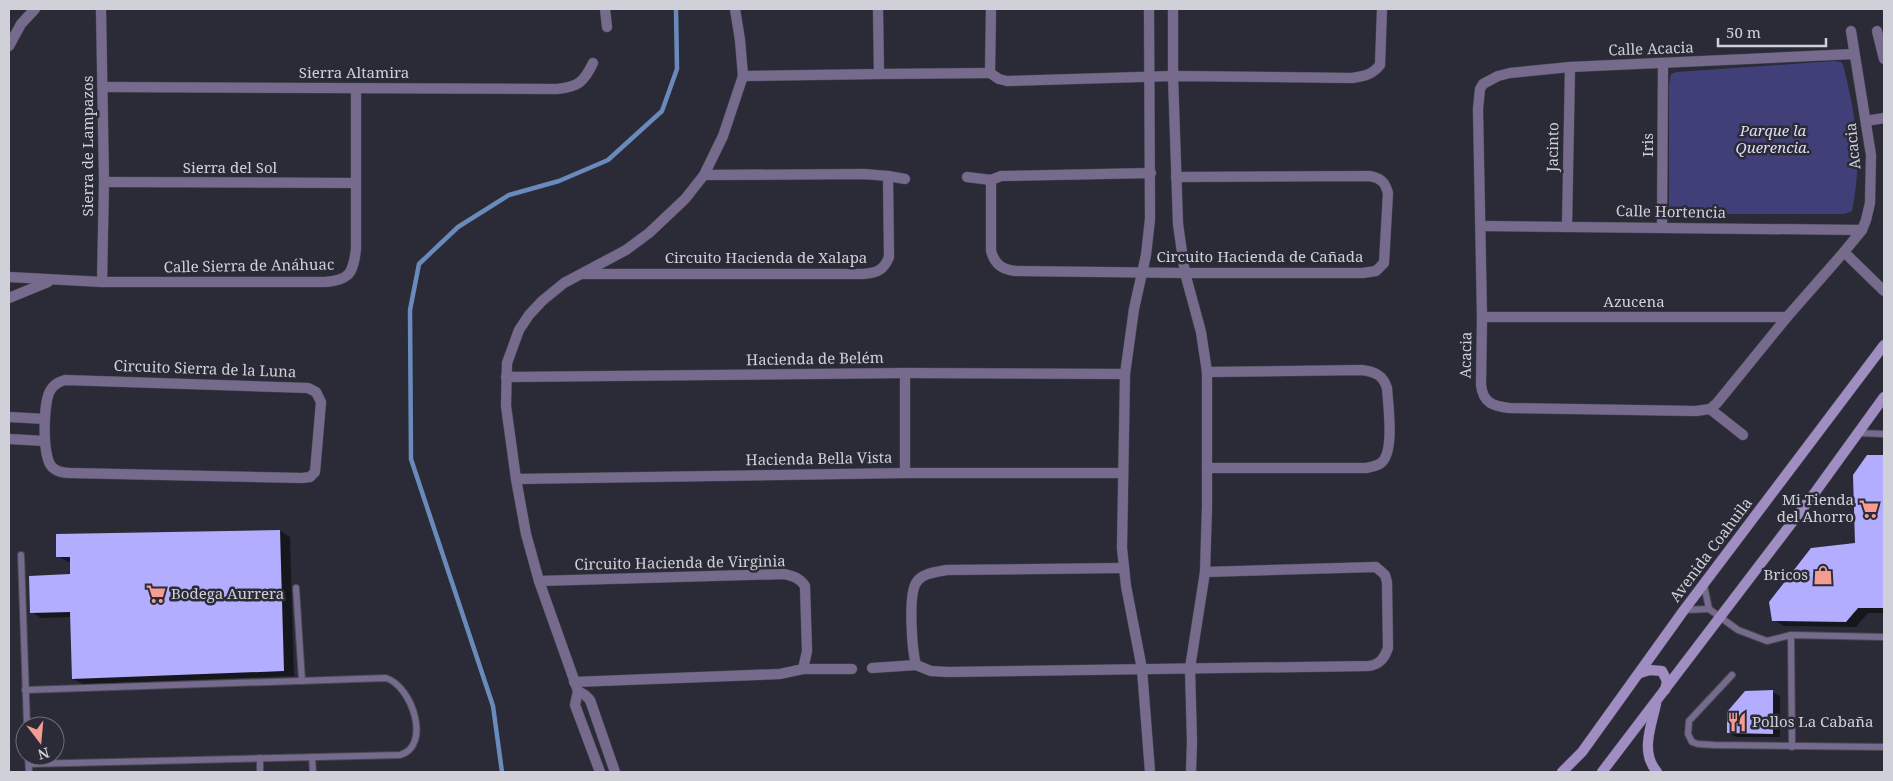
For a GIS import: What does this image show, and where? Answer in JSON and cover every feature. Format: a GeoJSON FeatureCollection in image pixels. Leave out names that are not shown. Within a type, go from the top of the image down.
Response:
{"type":"FeatureCollection","features":[{"type":"Feature","properties":{"kind":"street"},"geometry":{"type":"LineString","coordinates":[[9,46],[21,24],[35,9]]}},
{"type":"Feature","properties":{"kind":"street","name":"Sierra de Lampazos"},"geometry":{"type":"LineString","coordinates":[[101,9],[104,182],[102,282]]}},
{"type":"Feature","properties":{"kind":"street"},"geometry":{"type":"LineString","coordinates":[[605,9],[607,27]]}},
{"type":"Feature","properties":{"kind":"street"},"geometry":{"type":"LineString","coordinates":[[600,772],[575,705],[576,686],[539,581],[526,534],[506,406],[507,363],[512,346],[528,315],[558,287],[626,250],[649,233],[685,199],[704,175],[723,136],[743,76],[740,40],[734,9]]}},
{"type":"Feature","properties":{"kind":"street"},"geometry":{"type":"LineString","coordinates":[[878,9],[879,74]]}},
{"type":"Feature","properties":{"kind":"street"},"geometry":{"type":"LineString","coordinates":[[990,73],[991,9]]}},
{"type":"Feature","properties":{"kind":"street"},"geometry":{"type":"LineString","coordinates":[[1150,9],[1150,218],[1146,255],[1141,272],[1125,374],[1122,473],[1123,568],[1142,669],[1150,772]]}},
{"type":"Feature","properties":{"kind":"street"},"geometry":{"type":"LineString","coordinates":[[1173,9],[1173,76],[1178,224],[1185,274],[1201,332],[1207,372],[1208,468],[1205,572],[1190,668],[1191,772]]}},
{"type":"Feature","properties":{"kind":"street"},"geometry":{"type":"LineString","coordinates":[[743,76],[990,73],[998,79],[1007,80],[1173,76],[1352,78],[1366,76],[1380,66],[1382,9]]}},
{"type":"Feature","properties":{"kind":"street","name":"Acacia"},"geometry":{"type":"LineString","coordinates":[[1844,252],[1862,230],[1868,211],[1871,155],[1850,31]]}},
{"type":"Feature","properties":{"kind":"street"},"geometry":{"type":"LineString","coordinates":[[1877,31],[1884,59]]}},
{"type":"Feature","properties":{"kind":"street","name":"Calle Acacia"},"geometry":{"type":"LineString","coordinates":[[1483,84],[1498,76],[1570,67],[1854,54]]}},
{"type":"Feature","properties":{"kind":"street","name":"Sierra Altamira"},"geometry":{"type":"LineString","coordinates":[[103,86],[356,89],[568,88],[577,85],[583,80],[592,63]]}},
{"type":"Feature","properties":{"kind":"street","name":"Iris"},"geometry":{"type":"LineString","coordinates":[[1662,227],[1663,63]]}},
{"type":"Feature","properties":{"kind":"street","name":"Jacinto"},"geometry":{"type":"LineString","coordinates":[[1567,227],[1570,67]]}},
{"type":"Feature","properties":{"kind":"street","name":"Acacia"},"geometry":{"type":"LineString","coordinates":[[1483,84],[1480,89],[1478,109],[1482,317],[1481,391],[1487,402],[1493,405],[1518,408],[1696,411],[1710,409]]}},
{"type":"Feature","properties":{"kind":"street","name":"Calle Sierra de Anáhuac"},"geometry":{"type":"LineString","coordinates":[[9,277],[102,282],[325,282],[343,279],[349,275],[354,262],[356,89]]}},
{"type":"Feature","properties":{"kind":"street"},"geometry":{"type":"LineString","coordinates":[[1866,122],[1884,118]]}},
{"type":"Feature","properties":{"kind":"street"},"geometry":{"type":"LineString","coordinates":[[966,177],[991,180],[1001,176],[1151,173]]}},
{"type":"Feature","properties":{"kind":"street"},"geometry":{"type":"LineString","coordinates":[[704,175],[864,174],[905,179]]}},
{"type":"Feature","properties":{"kind":"street","name":"Circuito Hacienda de Xalapa"},"geometry":{"type":"LineString","coordinates":[[581,274],[872,274],[880,271],[886,265],[889,257],[888,176]]}},
{"type":"Feature","properties":{"kind":"street","name":"Circuito Hacienda de Cañada"},"geometry":{"type":"LineString","coordinates":[[991,180],[991,251],[998,266],[1015,271],[1185,274],[1363,273],[1376,271],[1384,263],[1388,193],[1386,185],[1382,180],[1369,176],[1176,177]]}},
{"type":"Feature","properties":{"kind":"street","name":"Sierra del Sol"},"geometry":{"type":"LineString","coordinates":[[104,182],[355,183]]}},
{"type":"Feature","properties":{"kind":"street","name":"Calle Hortencia"},"geometry":{"type":"LineString","coordinates":[[1480,226],[1862,230]]}},
{"type":"Feature","properties":{"kind":"street"},"geometry":{"type":"LineString","coordinates":[[1743,435],[1710,409],[1844,252],[1884,291]]}},
{"type":"Feature","properties":{"kind":"street","name":"Calle Sierra de Anáhuac"},"geometry":{"type":"LineString","coordinates":[[9,298],[51,280]]}},
{"type":"Feature","properties":{"kind":"street","name":"Azucena"},"geometry":{"type":"LineString","coordinates":[[1482,317],[1787,318]]}},
{"type":"Feature","properties":{"kind":"street","name":"Avenida Coahuila"},"geometry":{"type":"LineString","coordinates":[[1562,772],[1582,752],[1684,610],[1884,345]]}},
{"type":"Feature","properties":{"kind":"street"},"geometry":{"type":"LineString","coordinates":[[1207,372],[1362,370],[1379,374],[1385,380],[1387,388],[1389,439],[1386,456],[1381,463],[1366,468],[1208,468]]}},
{"type":"Feature","properties":{"kind":"street"},"geometry":{"type":"LineString","coordinates":[[904,373],[905,472]]}},
{"type":"Feature","properties":{"kind":"street","name":"Hacienda de Belém"},"geometry":{"type":"LineString","coordinates":[[506,377],[904,373],[1125,374]]}},
{"type":"Feature","properties":{"kind":"street","name":"Circuito Sierra de la Luna"},"geometry":{"type":"LineString","coordinates":[[70,380],[302,387],[316,392],[321,402],[316,468],[313,474],[307,478],[65,473],[51,466],[46,454],[45,441],[49,392],[58,382],[70,380]]}},
{"type":"Feature","properties":{"kind":"street"},"geometry":{"type":"LineString","coordinates":[[1602,772],[1720,618],[1884,397]]}},
{"type":"Feature","properties":{"kind":"street"},"geometry":{"type":"LineString","coordinates":[[9,417],[46,419]]}},
{"type":"Feature","properties":{"kind":"street"},"geometry":{"type":"LineString","coordinates":[[9,439],[45,441]]}},
{"type":"Feature","properties":{"kind":"street","name":"Hacienda Bella Vista"},"geometry":{"type":"LineString","coordinates":[[516,479],[905,472],[1122,473]]}},
{"type":"Feature","properties":{"kind":"street"},"geometry":{"type":"LineString","coordinates":[[872,668],[916,665],[931,670],[948,672],[1368,666],[1382,661],[1388,648],[1388,588],[1385,575],[1376,567],[1205,572]]}},
{"type":"Feature","properties":{"kind":"street"},"geometry":{"type":"LineString","coordinates":[[916,665],[912,648],[912,598],[916,583],[923,576],[932,572],[947,570],[1123,568]]}},
{"type":"Feature","properties":{"kind":"street","name":"Circuito Hacienda de Virginia"},"geometry":{"type":"LineString","coordinates":[[539,581],[784,574],[793,576],[802,581],[807,592],[807,652],[803,670]]}},
{"type":"Feature","properties":{"kind":"street"},"geometry":{"type":"LineString","coordinates":[[576,686],[780,674],[803,670],[852,669]]}},
{"type":"Feature","properties":{"kind":"street"},"geometry":{"type":"LineString","coordinates":[[1640,673],[1650,670],[1662,671],[1667,681],[1665,690]]}},
{"type":"Feature","properties":{"kind":"street"},"geometry":{"type":"LineString","coordinates":[[576,686],[590,700],[615,770]]}},
{"type":"Feature","properties":{"kind":"street"},"geometry":{"type":"LineString","coordinates":[[1656,702],[1647,747],[1649,760],[1657,772]]}},
{"type":"Feature","properties":{"kind":"lane"},"geometry":{"type":"LineString","coordinates":[[1858,433],[1884,434]]}},
{"type":"Feature","properties":{"kind":"lane"},"geometry":{"type":"LineString","coordinates":[[21,555],[26,716]]}},
{"type":"Feature","properties":{"kind":"lane"},"geometry":{"type":"LineString","coordinates":[[1704,585],[1709,609],[1738,630],[1767,640],[1791,635],[1884,637]]}},
{"type":"Feature","properties":{"kind":"lane"},"geometry":{"type":"LineString","coordinates":[[296,588],[302,681]]}},
{"type":"Feature","properties":{"kind":"lane"},"geometry":{"type":"LineString","coordinates":[[1684,610],[1709,609]]}},
{"type":"Feature","properties":{"kind":"lane"},"geometry":{"type":"LineString","coordinates":[[1791,635],[1792,747]]}},
{"type":"Feature","properties":{"kind":"lane"},"geometry":{"type":"LineString","coordinates":[[1732,675],[1689,721],[1688,734],[1692,742],[1698,744],[1792,747],[1884,747]]}},
{"type":"Feature","properties":{"kind":"lane"},"geometry":{"type":"LineString","coordinates":[[25,690],[382,678],[399,684],[414,710],[416,722],[412,746],[404,753],[65,763]]}},
{"type":"Feature","properties":{"kind":"lane"},"geometry":{"type":"LineString","coordinates":[[312,757],[313,772]]}},
{"type":"Feature","properties":{"kind":"lane"},"geometry":{"type":"LineString","coordinates":[[260,758],[260,772]]}},
{"type":"Feature","properties":{"kind":"green space","name":"Parque la Querencia."},"geometry":{"type":"Polygon","coordinates":[[[1841,62],[1843,65],[1854,120],[1857,173],[1852,211],[1844,214],[1674,214],[1669,208],[1669,84],[1671,74],[1677,72],[1841,62]]]}},
{"type":"Feature","properties":{"kind":"building"},"geometry":{"type":"Polygon","coordinates":[[[1867,455],[1884,455],[1884,608],[1858,608],[1846,622],[1772,621],[1769,602],[1811,548],[1855,543],[1853,475],[1867,455]]]}},
{"type":"Feature","properties":{"kind":"building","name":"Bodega Aurrera"},"geometry":{"type":"Polygon","coordinates":[[[280,530],[284,671],[72,679],[70,612],[30,613],[29,576],[70,574],[70,557],[56,557],[56,534],[280,530]]]}},
{"type":"Feature","properties":{"kind":"building"},"geometry":{"type":"Polygon","coordinates":[[[1773,690],[1773,734],[1727,733],[1727,712],[1745,691],[1773,690]]]}},
{"type":"Feature","properties":{"kind":"waterway"},"geometry":{"type":"LineString","coordinates":[[502,772],[493,706],[411,459],[410,310],[419,264],[458,227],[509,195],[559,181],[608,160],[662,111],[677,69],[676,9]]}},
{"type":"Feature","properties":{"kind":"place","name":"Mi Tienda del Ahorro"},"geometry":{"type":"Point","coordinates":[1869,509]}},
{"type":"Feature","properties":{"kind":"place","name":"Bricos"},"geometry":{"type":"Point","coordinates":[1823,575]}},
{"type":"Feature","properties":{"kind":"place","name":"Bodega Aurrera"},"geometry":{"type":"Point","coordinates":[156,594]}},
{"type":"Feature","properties":{"kind":"place","name":"Pollos La Cabaña"},"geometry":{"type":"Point","coordinates":[1737,722]}}]}
